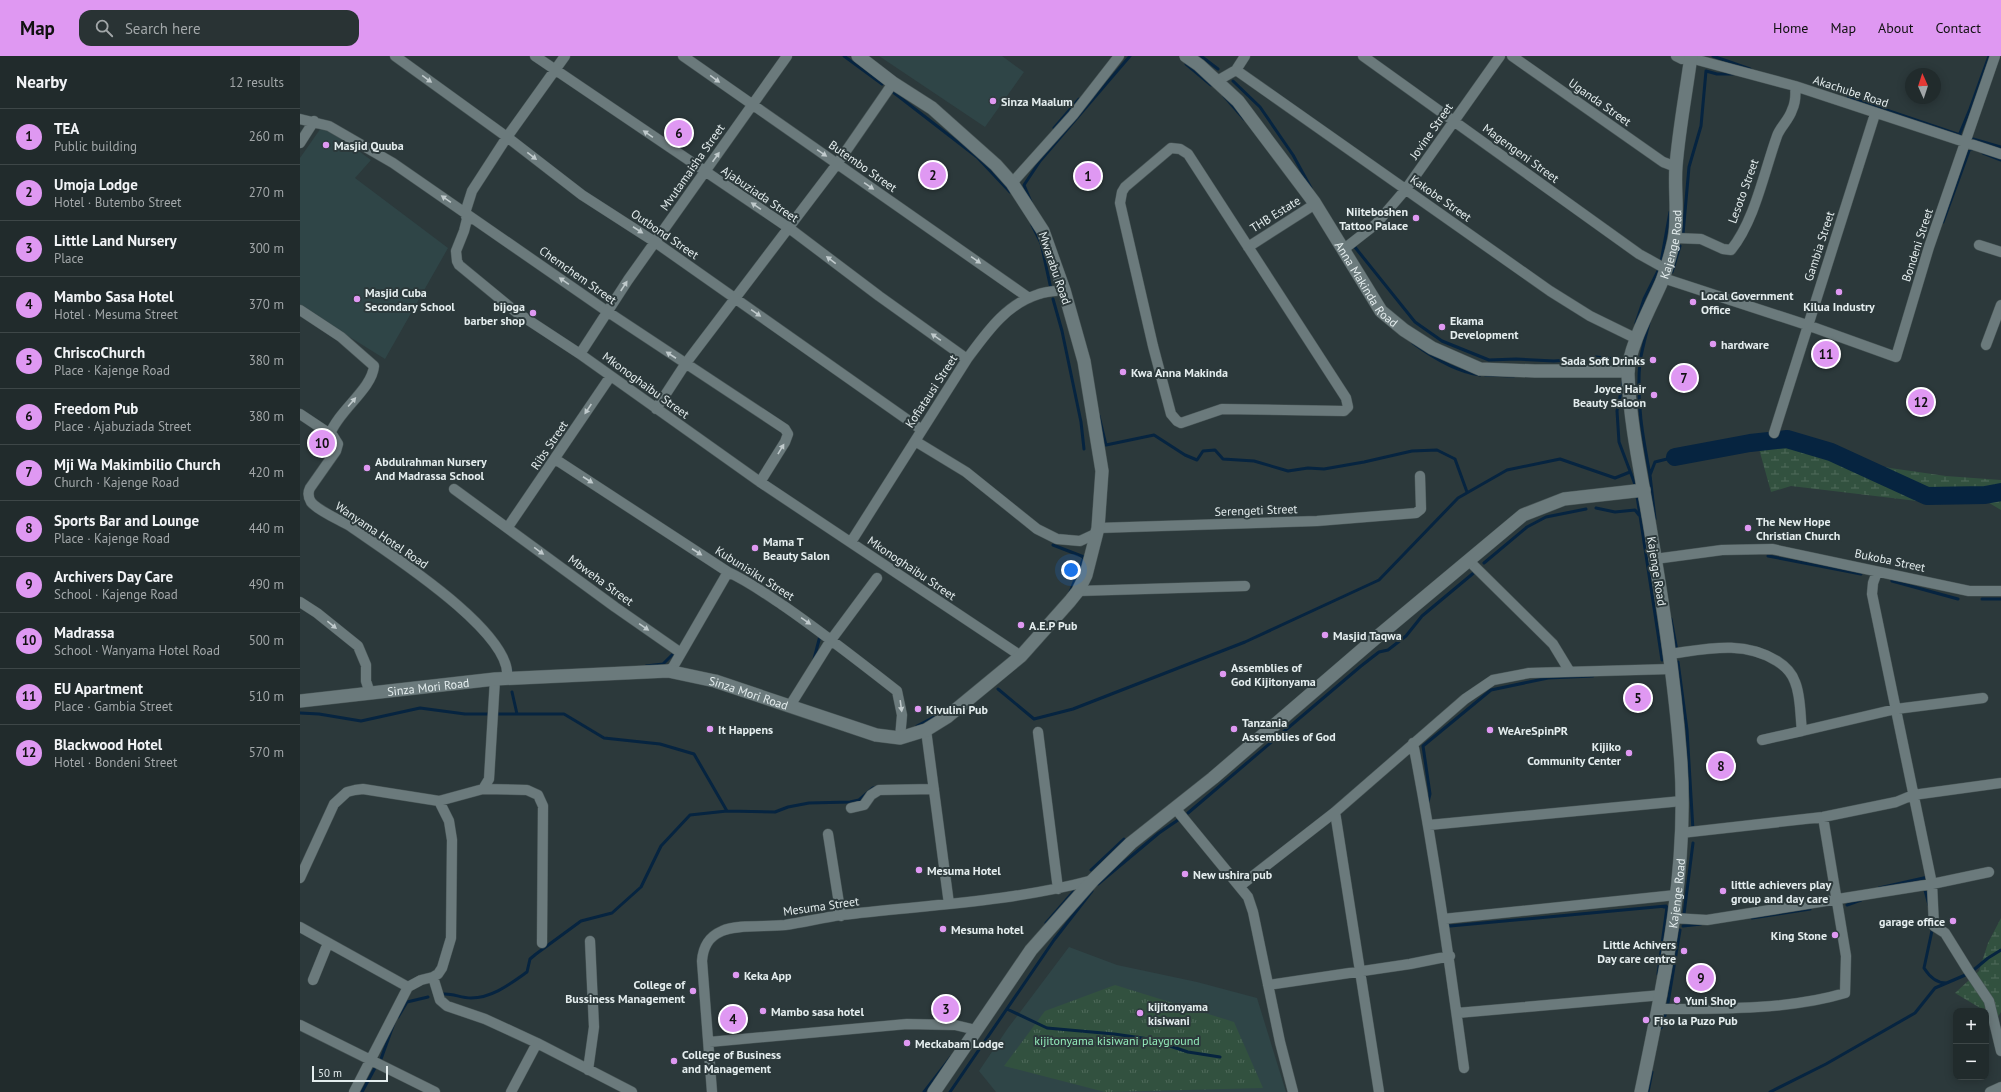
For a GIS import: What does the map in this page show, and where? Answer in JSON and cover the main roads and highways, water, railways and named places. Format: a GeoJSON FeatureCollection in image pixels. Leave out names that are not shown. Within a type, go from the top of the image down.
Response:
{"type":"FeatureCollection","features":[{"type":"Feature","properties":{"kind":"waterway"},"geometry":{"type":"LineString","coordinates":[[844,56],[882,84]]}},
{"type":"Feature","properties":{"kind":"waterway"},"geometry":{"type":"LineString","coordinates":[[1031,202],[1024,185],[1040,161],[1130,56]]}},
{"type":"Feature","properties":{"kind":"waterway"},"geometry":{"type":"LineString","coordinates":[[1201,56],[1218,69]]}},
{"type":"Feature","properties":{"kind":"waterway"},"geometry":{"type":"LineString","coordinates":[[1713,56],[1750,69]]}},
{"type":"Feature","properties":{"kind":"waterway"},"geometry":{"type":"LineString","coordinates":[[1958,138],[1989,56]]}},
{"type":"Feature","properties":{"kind":"waterway"},"geometry":{"type":"LineString","coordinates":[[1186,64],[1211,85]]}},
{"type":"Feature","properties":{"kind":"waterway"},"geometry":{"type":"LineString","coordinates":[[1683,234],[1689,167],[1701,126],[1706,71],[1717,74],[1733,74]]}},
{"type":"Feature","properties":{"kind":"waterway"},"geometry":{"type":"LineString","coordinates":[[1233,81],[1260,107],[1293,155],[1311,188]]}},
{"type":"Feature","properties":{"kind":"waterway"},"geometry":{"type":"LineString","coordinates":[[893,92],[977,157],[1010,192]]}},
{"type":"Feature","properties":{"kind":"waterway"},"geometry":{"type":"LineString","coordinates":[[1224,96],[1244,119]]}},
{"type":"Feature","properties":{"kind":"waterway"},"geometry":{"type":"LineString","coordinates":[[1848,97],[1960,135]]}},
{"type":"Feature","properties":{"kind":"waterway"},"geometry":{"type":"LineString","coordinates":[[1054,128],[1079,99]]}},
{"type":"Feature","properties":{"kind":"waterway"},"geometry":{"type":"LineString","coordinates":[[1973,139],[2001,147]]}},
{"type":"Feature","properties":{"kind":"waterway"},"geometry":{"type":"LineString","coordinates":[[1943,222],[1970,148],[1972,149]]}},
{"type":"Feature","properties":{"kind":"waterway"},"geometry":{"type":"LineString","coordinates":[[1983,153],[2001,160]]}},
{"type":"Feature","properties":{"kind":"waterway"},"geometry":{"type":"LineString","coordinates":[[1661,262],[1670,212]]}},
{"type":"Feature","properties":{"kind":"waterway"},"geometry":{"type":"LineString","coordinates":[[1032,225],[1041,243],[1051,289]]}},
{"type":"Feature","properties":{"kind":"waterway"},"geometry":{"type":"LineString","coordinates":[[1354,246],[1415,322],[1442,341],[1489,360],[1516,359],[1554,361],[1582,359]]}},
{"type":"Feature","properties":{"kind":"waterway"},"geometry":{"type":"LineString","coordinates":[[1672,272],[1680,246]]}},
{"type":"Feature","properties":{"kind":"waterway"},"geometry":{"type":"LineString","coordinates":[[1636,323],[1644,299],[1658,271]]}},
{"type":"Feature","properties":{"kind":"waterway"},"geometry":{"type":"LineString","coordinates":[[1053,299],[1062,331],[1081,422],[1084,449]]}},
{"type":"Feature","properties":{"kind":"waterway"},"geometry":{"type":"LineString","coordinates":[[1649,323],[1640,362],[1639,390],[1643,433],[1650,475],[1655,462],[1675,457]]}},
{"type":"Feature","properties":{"kind":"waterway"},"geometry":{"type":"LineString","coordinates":[[1413,343],[1445,363],[1462,371],[1480,375]]}},
{"type":"Feature","properties":{"kind":"waterway"},"geometry":{"type":"LineString","coordinates":[[1596,357],[1626,360]]}},
{"type":"Feature","properties":{"kind":"waterway"},"geometry":{"type":"LineString","coordinates":[[1485,375],[1514,376]]}},
{"type":"Feature","properties":{"kind":"waterway"},"geometry":{"type":"LineString","coordinates":[[1623,382],[1617,411],[1619,442],[1636,487]]}},
{"type":"Feature","properties":{"kind":"waterway"},"geometry":{"type":"LineString","coordinates":[[1099,416],[1106,445],[1154,435],[1185,455],[1197,460],[1203,451],[1215,450],[1223,459],[1254,461],[1288,471],[1308,468],[1324,469],[1412,451],[1437,450],[1455,459],[1467,492]]}},
{"type":"Feature","properties":{"kind":"waterway"},"geometry":{"type":"LineString","coordinates":[[1675,457],[1750,443],[1787,439],[1831,452],[1927,496],[1985,495],[2001,492]]}},
{"type":"Feature","properties":{"kind":"waterway"},"geometry":{"type":"LineString","coordinates":[[998,689],[1034,719],[1073,709],[1245,642],[1379,580],[1458,498],[1507,470],[1560,459],[1615,478],[1630,472]]}},
{"type":"Feature","properties":{"kind":"waterway"},"geometry":{"type":"LineString","coordinates":[[1650,475],[1655,519]]}},
{"type":"Feature","properties":{"kind":"waterway"},"geometry":{"type":"LineString","coordinates":[[1637,496],[1662,660]]}},
{"type":"Feature","properties":{"kind":"waterway"},"geometry":{"type":"LineString","coordinates":[[1596,508],[1615,512],[1635,510],[1639,515]]}},
{"type":"Feature","properties":{"kind":"waterway"},"geometry":{"type":"LineString","coordinates":[[1484,563],[1527,527],[1546,517],[1586,509]]}},
{"type":"Feature","properties":{"kind":"waterway"},"geometry":{"type":"LineString","coordinates":[[1053,545],[1084,557],[1070,592]]}},
{"type":"Feature","properties":{"kind":"waterway"},"geometry":{"type":"LineString","coordinates":[[1768,556],[1861,574]]}},
{"type":"Feature","properties":{"kind":"waterway"},"geometry":{"type":"LineString","coordinates":[[1188,813],[1361,666],[1379,652],[1388,650],[1406,636],[1422,616],[1476,571]]}},
{"type":"Feature","properties":{"kind":"waterway"},"geometry":{"type":"LineString","coordinates":[[1892,581],[1958,599]]}},
{"type":"Feature","properties":{"kind":"waterway"},"geometry":{"type":"LineString","coordinates":[[1982,599],[2001,599]]}},
{"type":"Feature","properties":{"kind":"waterway"},"geometry":{"type":"LineString","coordinates":[[1671,619],[1677,651]]}},
{"type":"Feature","properties":{"kind":"waterway"},"geometry":{"type":"LineString","coordinates":[[814,659],[820,636]]}},
{"type":"Feature","properties":{"kind":"waterway"},"geometry":{"type":"LineString","coordinates":[[646,666],[663,664],[674,653]]}},
{"type":"Feature","properties":{"kind":"waterway"},"geometry":{"type":"LineString","coordinates":[[507,658],[511,670]]}},
{"type":"Feature","properties":{"kind":"waterway"},"geometry":{"type":"LineString","coordinates":[[1678,662],[1687,730],[1693,830]]}},
{"type":"Feature","properties":{"kind":"waterway"},"geometry":{"type":"LineString","coordinates":[[1428,802],[1430,794],[1423,746],[1491,690],[1548,678],[1593,676]]}},
{"type":"Feature","properties":{"kind":"waterway"},"geometry":{"type":"LineString","coordinates":[[512,692],[517,714]]}},
{"type":"Feature","properties":{"kind":"waterway"},"geometry":{"type":"LineString","coordinates":[[300,713],[319,714],[361,721],[420,708],[465,714],[564,714],[604,738],[660,744],[694,754],[727,811],[775,812],[788,807],[809,803],[850,802],[859,800],[873,788],[877,787]]}},
{"type":"Feature","properties":{"kind":"waterway"},"geometry":{"type":"LineString","coordinates":[[917,726],[936,716]]}},
{"type":"Feature","properties":{"kind":"waterway"},"geometry":{"type":"LineString","coordinates":[[443,994],[471,998],[486,996],[507,986],[527,972],[530,959],[536,954],[581,921],[612,913],[641,887],[661,846],[690,815],[727,811]]}},
{"type":"Feature","properties":{"kind":"waterway"},"geometry":{"type":"LineString","coordinates":[[1098,884],[1159,833],[1178,820]]}},
{"type":"Feature","properties":{"kind":"waterway"},"geometry":{"type":"LineString","coordinates":[[1091,870],[1124,839]]}},
{"type":"Feature","properties":{"kind":"waterway"},"geometry":{"type":"LineString","coordinates":[[1684,914],[1693,843]]}},
{"type":"Feature","properties":{"kind":"waterway"},"geometry":{"type":"LineString","coordinates":[[1879,888],[1928,877]]}},
{"type":"Feature","properties":{"kind":"waterway"},"geometry":{"type":"LineString","coordinates":[[1923,889],[1925,890],[1929,905]]}},
{"type":"Feature","properties":{"kind":"waterway"},"geometry":{"type":"LineString","coordinates":[[1046,923],[1074,891]]}},
{"type":"Feature","properties":{"kind":"waterway"},"geometry":{"type":"LineString","coordinates":[[950,1092],[1054,940],[1092,891]]}},
{"type":"Feature","properties":{"kind":"waterway"},"geometry":{"type":"LineString","coordinates":[[1847,905],[1861,900]]}},
{"type":"Feature","properties":{"kind":"waterway"},"geometry":{"type":"LineString","coordinates":[[1446,924],[1450,926],[1666,906]]}},
{"type":"Feature","properties":{"kind":"waterway"},"geometry":{"type":"LineString","coordinates":[[1658,974],[1667,907],[1664,907]]}},
{"type":"Feature","properties":{"kind":"waterway"},"geometry":{"type":"LineString","coordinates":[[1752,918],[1810,909]]}},
{"type":"Feature","properties":{"kind":"waterway"},"geometry":{"type":"LineString","coordinates":[[1683,926],[1701,924]]}},
{"type":"Feature","properties":{"kind":"waterway"},"geometry":{"type":"LineString","coordinates":[[1933,926],[1924,968],[1933,978],[1939,982],[1946,983]]}},
{"type":"Feature","properties":{"kind":"waterway"},"geometry":{"type":"LineString","coordinates":[[1661,1028],[1667,1009],[1680,930]]}},
{"type":"Feature","properties":{"kind":"waterway"},"geometry":{"type":"LineString","coordinates":[[1770,1092],[1826,1064],[1915,1013],[1935,988],[1970,973],[1988,958],[2001,950]]}},
{"type":"Feature","properties":{"kind":"waterway"},"geometry":{"type":"LineString","coordinates":[[398,1017],[407,1002],[428,997]]}},
{"type":"Feature","properties":{"kind":"waterway"},"geometry":{"type":"LineString","coordinates":[[1007,1009],[1047,1028],[1114,1034],[1149,1039],[1188,1052],[1220,1057]]}},
{"type":"Feature","properties":{"kind":"waterway"},"geometry":{"type":"LineString","coordinates":[[381,1059],[394,1023]]}},
{"type":"Feature","properties":{"kind":"waterway"},"geometry":{"type":"LineString","coordinates":[[924,1092],[951,1057]]}},
{"type":"Feature","properties":{"kind":"waterway"},"geometry":{"type":"LineString","coordinates":[[362,1092],[376,1066]]}},
{"type":"Feature","properties":{"kind":"waterway"},"geometry":{"type":"LineString","coordinates":[[1648,1092],[1652,1072]]}},
{"type":"Feature","properties":{"kind":"place","name":"Sinza Maalum"},"geometry":{"type":"Point","coordinates":[993,101]}},
{"type":"Feature","properties":{"kind":"place","name":"Freedom Pub"},"geometry":{"type":"Point","coordinates":[679,133]}},
{"type":"Feature","properties":{"kind":"place","name":"Masjid Quuba"},"geometry":{"type":"Point","coordinates":[326,145]}},
{"type":"Feature","properties":{"kind":"place","name":"Umoja Lodge"},"geometry":{"type":"Point","coordinates":[933,175]}},
{"type":"Feature","properties":{"kind":"place","name":"TEA"},"geometry":{"type":"Point","coordinates":[1088,176]}},
{"type":"Feature","properties":{"kind":"place","name":"Niiteboshen Tattoo Palace"},"geometry":{"type":"Point","coordinates":[1416,218]}},
{"type":"Feature","properties":{"kind":"place","name":"Kilua Industry"},"geometry":{"type":"Point","coordinates":[1839,292]}},
{"type":"Feature","properties":{"kind":"place","name":"Masjid Cuba Secondary School"},"geometry":{"type":"Point","coordinates":[357,299]}},
{"type":"Feature","properties":{"kind":"place","name":"Local Government Office"},"geometry":{"type":"Point","coordinates":[1693,302]}},
{"type":"Feature","properties":{"kind":"place","name":"bijoga barber shop"},"geometry":{"type":"Point","coordinates":[533,313]}},
{"type":"Feature","properties":{"kind":"place","name":"Ekama Development"},"geometry":{"type":"Point","coordinates":[1442,327]}},
{"type":"Feature","properties":{"kind":"place","name":"hardware"},"geometry":{"type":"Point","coordinates":[1713,344]}},
{"type":"Feature","properties":{"kind":"place","name":"EU Apartment"},"geometry":{"type":"Point","coordinates":[1826,354]}},
{"type":"Feature","properties":{"kind":"place","name":"Sada Soft Drinks"},"geometry":{"type":"Point","coordinates":[1653,360]}},
{"type":"Feature","properties":{"kind":"place","name":"Kwa Anna Makinda"},"geometry":{"type":"Point","coordinates":[1123,372]}},
{"type":"Feature","properties":{"kind":"place","name":"Mji Wa Makimbilio Church"},"geometry":{"type":"Point","coordinates":[1684,378]}},
{"type":"Feature","properties":{"kind":"place","name":"Joyce Hair Beauty Saloon"},"geometry":{"type":"Point","coordinates":[1654,395]}},
{"type":"Feature","properties":{"kind":"place","name":"Blackwood Hotel"},"geometry":{"type":"Point","coordinates":[1921,402]}},
{"type":"Feature","properties":{"kind":"place","name":"Madrassa"},"geometry":{"type":"Point","coordinates":[322,443]}},
{"type":"Feature","properties":{"kind":"place","name":"Abdulrahman Nursery And Madrassa School"},"geometry":{"type":"Point","coordinates":[367,468]}},
{"type":"Feature","properties":{"kind":"place","name":"The New Hope Christian Church"},"geometry":{"type":"Point","coordinates":[1748,528]}},
{"type":"Feature","properties":{"kind":"place","name":"Mama T Beauty Salon"},"geometry":{"type":"Point","coordinates":[755,548]}},
{"type":"Feature","properties":{"kind":"place","name":"A.E.P Pub"},"geometry":{"type":"Point","coordinates":[1021,625]}},
{"type":"Feature","properties":{"kind":"place","name":"Masjid Taqwa"},"geometry":{"type":"Point","coordinates":[1325,635]}},
{"type":"Feature","properties":{"kind":"place","name":"Assemblies of God Kijitonyama"},"geometry":{"type":"Point","coordinates":[1223,674]}},
{"type":"Feature","properties":{"kind":"place","name":"ChriscoChurch"},"geometry":{"type":"Point","coordinates":[1638,698]}},
{"type":"Feature","properties":{"kind":"place","name":"Kivulini Pub"},"geometry":{"type":"Point","coordinates":[918,709]}},
{"type":"Feature","properties":{"kind":"place","name":"It Happens"},"geometry":{"type":"Point","coordinates":[710,729]}},
{"type":"Feature","properties":{"kind":"place","name":"Tanzania Assemblies of God"},"geometry":{"type":"Point","coordinates":[1234,729]}},
{"type":"Feature","properties":{"kind":"place","name":"WeAreSpinPR"},"geometry":{"type":"Point","coordinates":[1490,730]}},
{"type":"Feature","properties":{"kind":"place","name":"Kijiko Community Center"},"geometry":{"type":"Point","coordinates":[1629,753]}},
{"type":"Feature","properties":{"kind":"place","name":"Sports Bar and Lounge"},"geometry":{"type":"Point","coordinates":[1721,766]}},
{"type":"Feature","properties":{"kind":"place","name":"Mesuma Hotel"},"geometry":{"type":"Point","coordinates":[919,870]}},
{"type":"Feature","properties":{"kind":"place","name":"New ushira pub"},"geometry":{"type":"Point","coordinates":[1185,874]}},
{"type":"Feature","properties":{"kind":"place","name":"little achievers play group and day care"},"geometry":{"type":"Point","coordinates":[1723,891]}},
{"type":"Feature","properties":{"kind":"place","name":"garage office"},"geometry":{"type":"Point","coordinates":[1953,921]}},
{"type":"Feature","properties":{"kind":"place","name":"Mesuma hotel"},"geometry":{"type":"Point","coordinates":[943,929]}},
{"type":"Feature","properties":{"kind":"place","name":"King Stone"},"geometry":{"type":"Point","coordinates":[1835,935]}},
{"type":"Feature","properties":{"kind":"place","name":"Little Achivers Day care centre"},"geometry":{"type":"Point","coordinates":[1684,951]}},
{"type":"Feature","properties":{"kind":"place","name":"Keka App"},"geometry":{"type":"Point","coordinates":[736,975]}},
{"type":"Feature","properties":{"kind":"place","name":"Archivers Day Care"},"geometry":{"type":"Point","coordinates":[1701,978]}},
{"type":"Feature","properties":{"kind":"place","name":"College of Bussiness Management"},"geometry":{"type":"Point","coordinates":[693,991]}},
{"type":"Feature","properties":{"kind":"place","name":"Yuni Shop"},"geometry":{"type":"Point","coordinates":[1677,1000]}},
{"type":"Feature","properties":{"kind":"place","name":"Little Land Nursery"},"geometry":{"type":"Point","coordinates":[946,1009]}},
{"type":"Feature","properties":{"kind":"place","name":"Mambo sasa hotel"},"geometry":{"type":"Point","coordinates":[763,1011]}},
{"type":"Feature","properties":{"kind":"place","name":"kijitonyama kisiwani"},"geometry":{"type":"Point","coordinates":[1140,1013]}},
{"type":"Feature","properties":{"kind":"place","name":"Mambo Sasa Hotel"},"geometry":{"type":"Point","coordinates":[733,1019]}},
{"type":"Feature","properties":{"kind":"place","name":"Fiso la Puzo Pub"},"geometry":{"type":"Point","coordinates":[1646,1020]}},
{"type":"Feature","properties":{"kind":"place","name":"Meckabam Lodge"},"geometry":{"type":"Point","coordinates":[907,1043]}},
{"type":"Feature","properties":{"kind":"place","name":"College of Business and Management"},"geometry":{"type":"Point","coordinates":[674,1061]}},
{"type":"Feature","properties":{"kind":"park label","name":"kijitonyama kisiwani playground"},"geometry":{"type":"Point","coordinates":[1117,1040]}}]}
